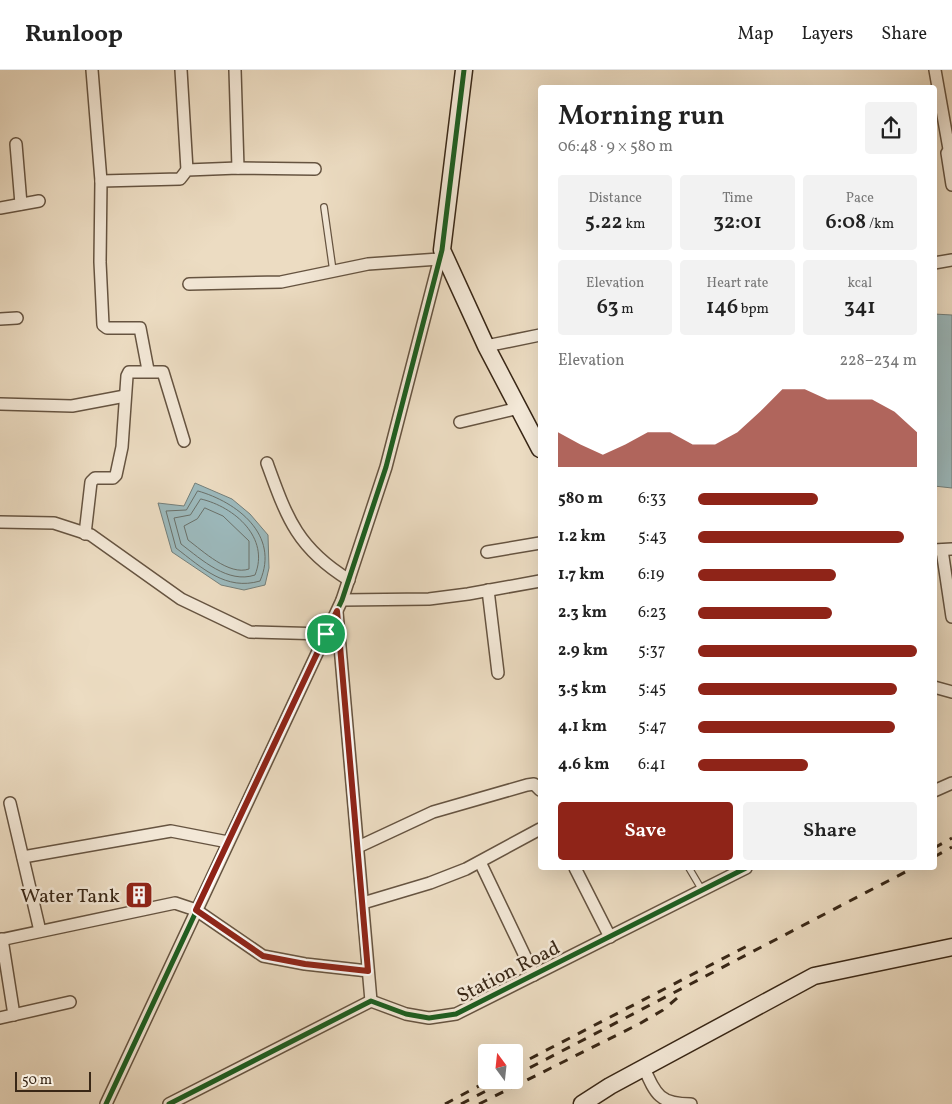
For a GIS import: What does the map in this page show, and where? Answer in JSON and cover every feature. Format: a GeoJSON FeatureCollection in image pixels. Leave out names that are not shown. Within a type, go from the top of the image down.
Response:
{"type":"FeatureCollection","features":[{"type":"Feature","properties":{"kind":"street"},"geometry":{"type":"LineString","coordinates":[[92,70],[101,181],[100,262],[104,325],[107,328],[140,328],[148,370]]}},
{"type":"Feature","properties":{"kind":"street"},"geometry":{"type":"LineString","coordinates":[[101,181],[180,179],[187,170],[180,70]]}},
{"type":"Feature","properties":{"kind":"street"},"geometry":{"type":"LineString","coordinates":[[234,70],[238,168]]}},
{"type":"Feature","properties":{"kind":"street"},"geometry":{"type":"LineString","coordinates":[[106,1104],[339,606],[349,580],[386,466],[440,255],[464,70]]}},
{"type":"Feature","properties":{"kind":"street"},"geometry":{"type":"LineString","coordinates":[[935,70],[951,148],[947,152],[952,185]]}},
{"type":"Feature","properties":{"kind":"street"},"geometry":{"type":"LineString","coordinates":[[16,144],[21,204]]}},
{"type":"Feature","properties":{"kind":"street"},"geometry":{"type":"LineString","coordinates":[[187,170],[238,168],[315,169]]}},
{"type":"Feature","properties":{"kind":"street"},"geometry":{"type":"LineString","coordinates":[[0,208],[39,201]]}},
{"type":"Feature","properties":{"kind":"street"},"geometry":{"type":"LineString","coordinates":[[189,284],[282,282],[368,264],[440,255]]}},
{"type":"Feature","properties":{"kind":"street"},"geometry":{"type":"LineString","coordinates":[[440,255],[519,408],[538,439]]}},
{"type":"Feature","properties":{"kind":"street"},"geometry":{"type":"LineString","coordinates":[[937,262],[952,260]]}},
{"type":"Feature","properties":{"kind":"street"},"geometry":{"type":"LineString","coordinates":[[0,319],[17,318]]}},
{"type":"Feature","properties":{"kind":"street"},"geometry":{"type":"LineString","coordinates":[[486,346],[538,335]]}},
{"type":"Feature","properties":{"kind":"street"},"geometry":{"type":"LineString","coordinates":[[85,534],[91,482],[95,478],[113,478],[116,475],[122,447],[125,396],[129,372],[148,370],[164,374],[184,440]]}},
{"type":"Feature","properties":{"kind":"street"},"geometry":{"type":"LineString","coordinates":[[0,404],[72,406],[125,396]]}},
{"type":"Feature","properties":{"kind":"street"},"geometry":{"type":"LineString","coordinates":[[460,422],[519,408]]}},
{"type":"Feature","properties":{"kind":"street"},"geometry":{"type":"LineString","coordinates":[[268,463],[284,509],[303,542],[325,566],[349,580]]}},
{"type":"Feature","properties":{"kind":"street"},"geometry":{"type":"LineString","coordinates":[[0,522],[54,523],[91,535],[181,599],[250,632],[326,634]]}},
{"type":"Feature","properties":{"kind":"street"},"geometry":{"type":"LineString","coordinates":[[487,552],[538,543]]}},
{"type":"Feature","properties":{"kind":"street"},"geometry":{"type":"LineString","coordinates":[[942,549],[952,618]]}},
{"type":"Feature","properties":{"kind":"street"},"geometry":{"type":"LineString","coordinates":[[339,606],[429,599],[538,581]]}},
{"type":"Feature","properties":{"kind":"street"},"geometry":{"type":"LineString","coordinates":[[488,590],[498,673]]}},
{"type":"Feature","properties":{"kind":"street"},"geometry":{"type":"LineString","coordinates":[[169,1104],[371,1001],[339,606]]}},
{"type":"Feature","properties":{"kind":"street"},"geometry":{"type":"LineString","coordinates":[[937,688],[952,692]]}},
{"type":"Feature","properties":{"kind":"street"},"geometry":{"type":"LineString","coordinates":[[937,790],[952,783]]}},
{"type":"Feature","properties":{"kind":"street"},"geometry":{"type":"LineString","coordinates":[[358,846],[433,812],[527,785],[534,784],[538,788]]}},
{"type":"Feature","properties":{"kind":"street"},"geometry":{"type":"LineString","coordinates":[[10,802],[40,931]]}},
{"type":"Feature","properties":{"kind":"street"},"geometry":{"type":"LineString","coordinates":[[23,857],[171,830],[228,842]]}},
{"type":"Feature","properties":{"kind":"street"},"geometry":{"type":"LineString","coordinates":[[363,903],[430,883],[480,862],[538,830]]}},
{"type":"Feature","properties":{"kind":"street"},"geometry":{"type":"LineString","coordinates":[[480,862],[534,974]]}},
{"type":"Feature","properties":{"kind":"street"},"geometry":{"type":"LineString","coordinates":[[576,870],[610,936]]}},
{"type":"Feature","properties":{"kind":"street","name":"Station Road"},"geometry":{"type":"LineString","coordinates":[[371,1001],[406,1014],[429,1018],[456,1014],[742,870]]}},
{"type":"Feature","properties":{"kind":"street"},"geometry":{"type":"LineString","coordinates":[[14,1015],[1,939],[175,903],[196,910],[263,956],[305,964],[368,971]]}},
{"type":"Feature","properties":{"kind":"street"},"geometry":{"type":"LineString","coordinates":[[582,1104],[644,1068],[814,976],[952,947]]}},
{"type":"Feature","properties":{"kind":"street"},"geometry":{"type":"LineString","coordinates":[[0,1018],[70,1002]]}},
{"type":"Feature","properties":{"kind":"street"},"geometry":{"type":"LineString","coordinates":[[644,1068],[654,1090],[663,1099],[672,1104],[691,1104]]}},
{"type":"Feature","properties":{"kind":"lane"},"geometry":{"type":"LineString","coordinates":[[324,207],[332,271]]}},
{"type":"Feature","properties":{"kind":"lane"},"geometry":{"type":"LineString","coordinates":[[690,870],[702,890]]}},
{"type":"Feature","properties":{"kind":"water"},"geometry":{"type":"Polygon","coordinates":[[[937,314],[952,315],[952,488],[937,486],[937,314]]]}},
{"type":"Feature","properties":{"kind":"water"},"geometry":{"type":"Polygon","coordinates":[[[195,483],[232,499],[250,514],[268,535],[269,568],[265,585],[244,590],[221,585],[172,552],[158,503],[184,506],[195,483]]]}},
{"type":"Feature","properties":{"kind":"building","name":"Water Tank"},"geometry":{"type":"Polygon","coordinates":[[[139,887],[145,890],[148,896],[145,902],[139,905],[133,902],[130,896],[133,890],[139,887]]]}},
{"type":"Feature","properties":{"kind":"railway"},"geometry":{"type":"LineString","coordinates":[[937,846],[952,838]]}},
{"type":"Feature","properties":{"kind":"railway"},"geometry":{"type":"LineString","coordinates":[[937,855],[952,847]]}},
{"type":"Feature","properties":{"kind":"railway"},"geometry":{"type":"LineString","coordinates":[[523,1071],[909,870]]}},
{"type":"Feature","properties":{"kind":"railway"},"geometry":{"type":"LineString","coordinates":[[523,1062],[749,945]]}},
{"type":"Feature","properties":{"kind":"railway"},"geometry":{"type":"LineString","coordinates":[[479,1104],[639,1024],[663,1010],[682,994]]}},
{"type":"Feature","properties":{"kind":"railway"},"geometry":{"type":"LineString","coordinates":[[445,1104],[478,1086]]}},
{"type":"Feature","properties":{"kind":"railway"},"geometry":{"type":"LineString","coordinates":[[461,1104],[490,1089]]}},
{"type":"Feature","properties":{"kind":"cycle path"},"geometry":{"type":"LineString","coordinates":[[106,1104],[342,600],[386,467],[442,250],[464,70]]}},
{"type":"Feature","properties":{"kind":"cycle path"},"geometry":{"type":"LineString","coordinates":[[169,1104],[371,1001],[406,1014],[429,1018],[456,1014],[742,870]]}},
{"type":"Feature","properties":{"kind":"place","name":"Water Tank"},"geometry":{"type":"Point","coordinates":[139,895]}},
{"type":"Feature","properties":{"kind":"route"},"geometry":{"type":"LineString","coordinates":[[337,611],[368,971],[305,964],[263,956],[196,910],[326,634],[337,611]]}}]}
